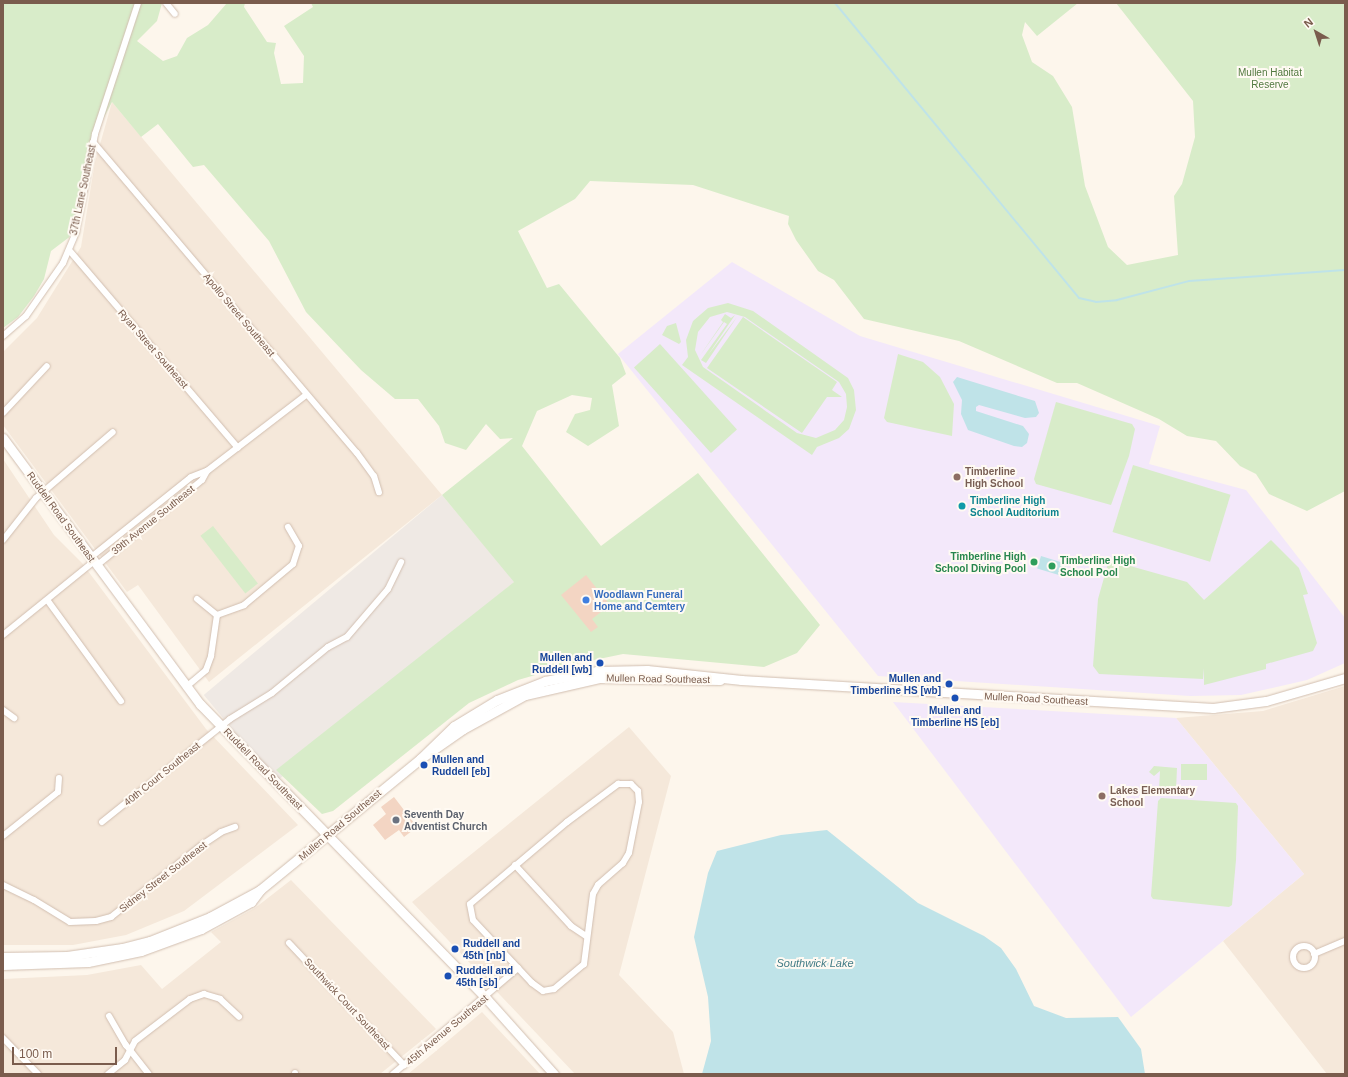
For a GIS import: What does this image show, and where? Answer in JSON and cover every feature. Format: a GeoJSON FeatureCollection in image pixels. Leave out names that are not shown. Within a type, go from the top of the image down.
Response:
{"type":"FeatureCollection","features":[{"type":"Feature","properties":{"kind":"street","name":"37th Lane Southeast"},"geometry":{"type":"LineString","coordinates":[[3,336],[26,316],[68,250],[76,232],[93,142],[114,71],[138,3]]}},
{"type":"Feature","properties":{"kind":"street"},"geometry":{"type":"LineString","coordinates":[[166,3],[175,14]]}},
{"type":"Feature","properties":{"kind":"street","name":"Apollo Street Southeast"},"geometry":{"type":"LineString","coordinates":[[93,142],[306,395],[357,453],[374,476],[379,492]]}},
{"type":"Feature","properties":{"kind":"street","name":"Ryan Street Southeast"},"geometry":{"type":"LineString","coordinates":[[68,250],[238,448]]}},
{"type":"Feature","properties":{"kind":"street"},"geometry":{"type":"LineString","coordinates":[[3,413],[47,366]]}},
{"type":"Feature","properties":{"kind":"street","name":"39th Avenue Southeast"},"geometry":{"type":"LineString","coordinates":[[3,635],[48,601],[192,477],[207,471],[306,395]]}},
{"type":"Feature","properties":{"kind":"street"},"geometry":{"type":"LineString","coordinates":[[3,540],[23,511],[113,432]]}},
{"type":"Feature","properties":{"kind":"street","name":"Ruddell Road Southeast"},"geometry":{"type":"LineString","coordinates":[[3,438],[186,688],[222,727],[486,998],[553,1073]]}},
{"type":"Feature","properties":{"kind":"street","name":"39th Avenue Southeast"},"geometry":{"type":"LineString","coordinates":[[93,562],[202,480],[207,471]]}},
{"type":"Feature","properties":{"kind":"street"},"geometry":{"type":"LineString","coordinates":[[217,615],[244,605],[293,564],[299,546],[288,527]]}},
{"type":"Feature","properties":{"kind":"street","name":"40th Court Southeast"},"geometry":{"type":"LineString","coordinates":[[102,822],[222,727],[272,693],[328,647],[347,637],[388,589],[401,562]]}},
{"type":"Feature","properties":{"kind":"street"},"geometry":{"type":"LineString","coordinates":[[197,598],[217,615]]}},
{"type":"Feature","properties":{"kind":"street"},"geometry":{"type":"LineString","coordinates":[[48,601],[121,702]]}},
{"type":"Feature","properties":{"kind":"street"},"geometry":{"type":"LineString","coordinates":[[186,688],[206,670],[211,656],[217,615]]}},
{"type":"Feature","properties":{"kind":"street","name":"Mullen Road Southeast"},"geometry":{"type":"LineString","coordinates":[[3,957],[67,956],[122,948],[183,929],[260,890],[420,759],[501,706],[548,688],[580,681],[620,677],[709,682],[723,679],[1213,708],[1266,701],[1345,678]]}},
{"type":"Feature","properties":{"kind":"street"},"geometry":{"type":"LineString","coordinates":[[3,710],[14,718]]}},
{"type":"Feature","properties":{"kind":"street"},"geometry":{"type":"LineString","coordinates":[[3,836],[58,792],[59,778]]}},
{"type":"Feature","properties":{"kind":"street"},"geometry":{"type":"LineString","coordinates":[[631,784],[637,788],[639,802],[629,853],[623,864],[595,889],[586,936],[584,964],[554,989],[538,988],[473,920],[469,909],[472,900],[515,865],[613,787],[631,784]]}},
{"type":"Feature","properties":{"kind":"street","name":"Sidney Street Southeast"},"geometry":{"type":"LineString","coordinates":[[3,885],[34,900],[70,922],[103,919],[127,906],[221,832],[235,827]]}},
{"type":"Feature","properties":{"kind":"street"},"geometry":{"type":"LineString","coordinates":[[515,865],[571,926],[586,936]]}},
{"type":"Feature","properties":{"kind":"street","name":"Mullen Road Southeast"},"geometry":{"type":"LineString","coordinates":[[3,964],[88,962],[141,951],[201,929],[251,902],[260,890]]}},
{"type":"Feature","properties":{"kind":"street"},"geometry":{"type":"LineString","coordinates":[[1314,954],[1345,941]]}},
{"type":"Feature","properties":{"kind":"street","name":"Southwick Court Southeast"},"geometry":{"type":"LineString","coordinates":[[289,943],[404,1065]]}},
{"type":"Feature","properties":{"kind":"street","name":"45th Avenue Southeast"},"geometry":{"type":"LineString","coordinates":[[393,1074],[486,998],[518,968]]}},
{"type":"Feature","properties":{"kind":"street"},"geometry":{"type":"LineString","coordinates":[[108,1074],[125,1060],[135,1041],[190,999],[204,994],[220,998],[239,1017]]}},
{"type":"Feature","properties":{"kind":"street"},"geometry":{"type":"LineString","coordinates":[[109,1016],[130,1050],[149,1074]]}},
{"type":"Feature","properties":{"kind":"street"},"geometry":{"type":"LineString","coordinates":[[3,1038],[38,1074]]}},
{"type":"Feature","properties":{"kind":"shaded area"},"geometry":{"type":"Polygon","coordinates":[[[112,102],[442,495],[209,682],[138,585],[127,592],[3,425],[3,352],[37,318],[81,247],[95,162],[112,102]]]}},
{"type":"Feature","properties":{"kind":"shaded area","name":"Timberline High School"},"geometry":{"type":"Polygon","coordinates":[[[732,262],[860,336],[1160,426],[1149,464],[1246,490],[1345,618],[1345,663],[1307,680],[1241,695],[1190,696],[878,676],[618,354],[732,262]]]}},
{"type":"Feature","properties":{"kind":"shaded area"},"geometry":{"type":"Polygon","coordinates":[[[3,459],[54,535],[82,563],[206,729],[298,825],[184,911],[126,935],[73,945],[3,945],[3,459]]]}},
{"type":"Feature","properties":{"kind":"shaded area"},"geometry":{"type":"Polygon","coordinates":[[[442,495],[515,582],[276,781],[204,695],[442,495]]]}},
{"type":"Feature","properties":{"kind":"shaded area"},"geometry":{"type":"Polygon","coordinates":[[[1345,686],[1345,1074],[1327,1074],[1223,941],[1304,874],[1176,718],[1263,711],[1345,686]]]}},
{"type":"Feature","properties":{"kind":"shaded area","name":"Lakes Elementary School"},"geometry":{"type":"Polygon","coordinates":[[[893,702],[1176,718],[1304,874],[1131,1017],[893,702]]]}},
{"type":"Feature","properties":{"kind":"shaded area"},"geometry":{"type":"Polygon","coordinates":[[[629,727],[671,776],[619,975],[673,1032],[684,1074],[575,1074],[412,902],[629,727]]]}},
{"type":"Feature","properties":{"kind":"shaded area"},"geometry":{"type":"Polygon","coordinates":[[[291,880],[436,1029],[380,1074],[3,1074],[3,979],[87,975],[141,965],[162,989],[221,942],[211,932],[255,908],[291,880]]]}},
{"type":"Feature","properties":{"kind":"shaded area"},"geometry":{"type":"Polygon","coordinates":[[[482,1012],[540,1074],[408,1074],[436,1051],[482,1012]]]}},
{"type":"Feature","properties":{"kind":"green space","name":"Mullen Habitat Reserve"},"geometry":{"type":"Polygon","coordinates":[[[3,3],[162,3],[157,21],[137,41],[163,61],[177,56],[187,38],[208,25],[227,3],[245,3],[244,7],[267,42],[276,43],[274,53],[281,84],[303,83],[304,56],[284,26],[313,7],[311,3],[1078,3],[1037,36],[1025,22],[1022,35],[1032,62],[1053,76],[1072,107],[1085,186],[1108,247],[1127,265],[1178,255],[1174,196],[1182,184],[1195,137],[1193,101],[1116,3],[1345,3],[1345,491],[1307,511],[1269,494],[1256,474],[1240,466],[1216,441],[1187,436],[1159,419],[1077,383],[1057,383],[959,341],[864,319],[834,280],[818,271],[796,240],[788,224],[789,216],[693,185],[590,181],[575,199],[518,231],[547,288],[559,284],[620,358],[626,374],[612,385],[619,426],[588,446],[566,432],[575,414],[590,410],[592,398],[572,395],[537,411],[522,446],[601,546],[698,473],[820,625],[797,653],[764,667],[623,654],[570,665],[518,680],[469,703],[333,811],[322,814],[276,770],[514,582],[442,495],[513,438],[500,439],[486,424],[466,450],[445,443],[439,426],[418,399],[395,399],[361,370],[306,312],[269,241],[204,165],[193,167],[158,124],[141,137],[112,102],[95,135],[76,232],[51,251],[44,279],[34,296],[18,317],[3,328],[3,3]]]}},
{"type":"Feature","properties":{"kind":"green space"},"geometry":{"type":"Polygon","coordinates":[[[728,303],[753,311],[848,378],[854,390],[856,410],[849,429],[839,438],[817,447],[812,455],[682,365],[688,357],[686,340],[693,321],[708,308],[728,303]],[[727,312],[710,317],[698,332],[695,350],[703,367],[797,433],[816,438],[835,430],[844,420],[847,407],[846,394],[839,382],[745,317],[727,312]]]}},
{"type":"Feature","properties":{"kind":"green space"},"geometry":{"type":"Polygon","coordinates":[[[725,314],[731,318],[735,315],[708,355],[737,317],[706,363],[701,360],[727,324],[724,322],[699,357],[723,322],[721,320],[725,314]]]}},
{"type":"Feature","properties":{"kind":"green space"},"geometry":{"type":"Polygon","coordinates":[[[743,317],[837,382],[832,390],[842,397],[827,397],[802,433],[707,368],[743,317]]]}},
{"type":"Feature","properties":{"kind":"green space"},"geometry":{"type":"Polygon","coordinates":[[[676,323],[681,342],[679,344],[662,335],[667,326],[676,323]]]}},
{"type":"Feature","properties":{"kind":"green space"},"geometry":{"type":"Polygon","coordinates":[[[660,344],[737,429],[711,453],[634,367],[660,344]]]}},
{"type":"Feature","properties":{"kind":"green space"},"geometry":{"type":"Polygon","coordinates":[[[898,354],[923,362],[940,377],[954,404],[952,436],[887,422],[884,418],[898,354]]]}},
{"type":"Feature","properties":{"kind":"green space"},"geometry":{"type":"Polygon","coordinates":[[[1056,402],[1132,424],[1135,429],[1129,456],[1111,505],[1036,484],[1034,479],[1056,402]]]}},
{"type":"Feature","properties":{"kind":"green space"},"geometry":{"type":"Polygon","coordinates":[[[1133,465],[1231,495],[1210,562],[1113,532],[1133,465]]]}},
{"type":"Feature","properties":{"kind":"green space"},"geometry":{"type":"Polygon","coordinates":[[[213,526],[258,584],[245,593],[200,536],[213,526]]]}},
{"type":"Feature","properties":{"kind":"green space"},"geometry":{"type":"Polygon","coordinates":[[[1271,540],[1299,568],[1308,594],[1303,595],[1317,643],[1313,651],[1266,664],[1266,669],[1204,685],[1204,668],[1203,679],[1099,674],[1093,666],[1098,599],[1109,560],[1187,582],[1204,600],[1271,540]]]}},
{"type":"Feature","properties":{"kind":"green space"},"geometry":{"type":"Polygon","coordinates":[[[1181,764],[1207,764],[1207,780],[1181,780],[1181,764]]]}},
{"type":"Feature","properties":{"kind":"green space"},"geometry":{"type":"Polygon","coordinates":[[[1154,766],[1177,768],[1176,791],[1159,790],[1160,771],[1154,776],[1149,772],[1154,766]]]}},
{"type":"Feature","properties":{"kind":"green space"},"geometry":{"type":"Polygon","coordinates":[[[1161,798],[1236,803],[1238,806],[1236,860],[1232,905],[1229,907],[1153,899],[1151,896],[1158,801],[1161,798]]]}},
{"type":"Feature","properties":{"kind":"water"},"geometry":{"type":"Polygon","coordinates":[[[957,377],[1035,401],[1039,413],[1036,417],[1025,418],[979,405],[976,407],[976,411],[1023,426],[1029,434],[1027,443],[1022,447],[1014,446],[968,430],[961,414],[962,400],[953,382],[957,377]]]}},
{"type":"Feature","properties":{"kind":"water","name":"Timberline High School Pool"},"geometry":{"type":"Polygon","coordinates":[[[1041,556],[1067,564],[1063,576],[1037,568],[1041,556]]]}},
{"type":"Feature","properties":{"kind":"water","name":"Southwick Lake"},"geometry":{"type":"Polygon","coordinates":[[[827,830],[918,903],[984,936],[1001,948],[1016,969],[1034,1006],[1066,1018],[1118,1017],[1141,1049],[1145,1074],[702,1074],[711,1041],[708,997],[694,937],[708,873],[717,851],[781,835],[827,830]]]}},
{"type":"Feature","properties":{"kind":"building","name":"Woodlawn Funeral Home and Cemtery"},"geometry":{"type":"Polygon","coordinates":[[[586,575],[610,605],[592,619],[598,627],[591,632],[561,595],[586,575]]]}},
{"type":"Feature","properties":{"kind":"building","name":"Seventh Day Adventist Church"},"geometry":{"type":"Polygon","coordinates":[[[394,797],[417,827],[404,837],[399,830],[385,840],[373,825],[386,814],[381,807],[394,797]]]}},
{"type":"Feature","properties":{"kind":"waterway"},"geometry":{"type":"LineString","coordinates":[[835,3],[1079,298],[1096,302],[1117,300],[1189,281],[1345,270]]}},
{"type":"Feature","properties":{"kind":"place","name":"Timberline High School"},"geometry":{"type":"Point","coordinates":[957,477]}},
{"type":"Feature","properties":{"kind":"place","name":"Timberline High School Auditorium"},"geometry":{"type":"Point","coordinates":[962,506]}},
{"type":"Feature","properties":{"kind":"place","name":"Timberline High School Diving Pool"},"geometry":{"type":"Point","coordinates":[1034,562]}},
{"type":"Feature","properties":{"kind":"place","name":"Timberline High School Pool"},"geometry":{"type":"Point","coordinates":[1052,566]}},
{"type":"Feature","properties":{"kind":"place","name":"Woodlawn Funeral Home and Cemtery"},"geometry":{"type":"Point","coordinates":[586,600]}},
{"type":"Feature","properties":{"kind":"place","name":"Mullen and Ruddell [wb]"},"geometry":{"type":"Point","coordinates":[600,663]}},
{"type":"Feature","properties":{"kind":"place","name":"Mullen and Timberline HS [wb]"},"geometry":{"type":"Point","coordinates":[949,684]}},
{"type":"Feature","properties":{"kind":"place","name":"Mullen and Timberline HS [eb]"},"geometry":{"type":"Point","coordinates":[955,698]}},
{"type":"Feature","properties":{"kind":"place","name":"Mullen and Ruddell [eb]"},"geometry":{"type":"Point","coordinates":[424,765]}},
{"type":"Feature","properties":{"kind":"place","name":"Lakes Elementary School"},"geometry":{"type":"Point","coordinates":[1102,796]}},
{"type":"Feature","properties":{"kind":"place","name":"Seventh Day Adventist Church"},"geometry":{"type":"Point","coordinates":[396,820]}},
{"type":"Feature","properties":{"kind":"place","name":"Ruddell and 45th [nb]"},"geometry":{"type":"Point","coordinates":[455,949]}},
{"type":"Feature","properties":{"kind":"place","name":"Ruddell and 45th [sb]"},"geometry":{"type":"Point","coordinates":[448,976]}}]}
